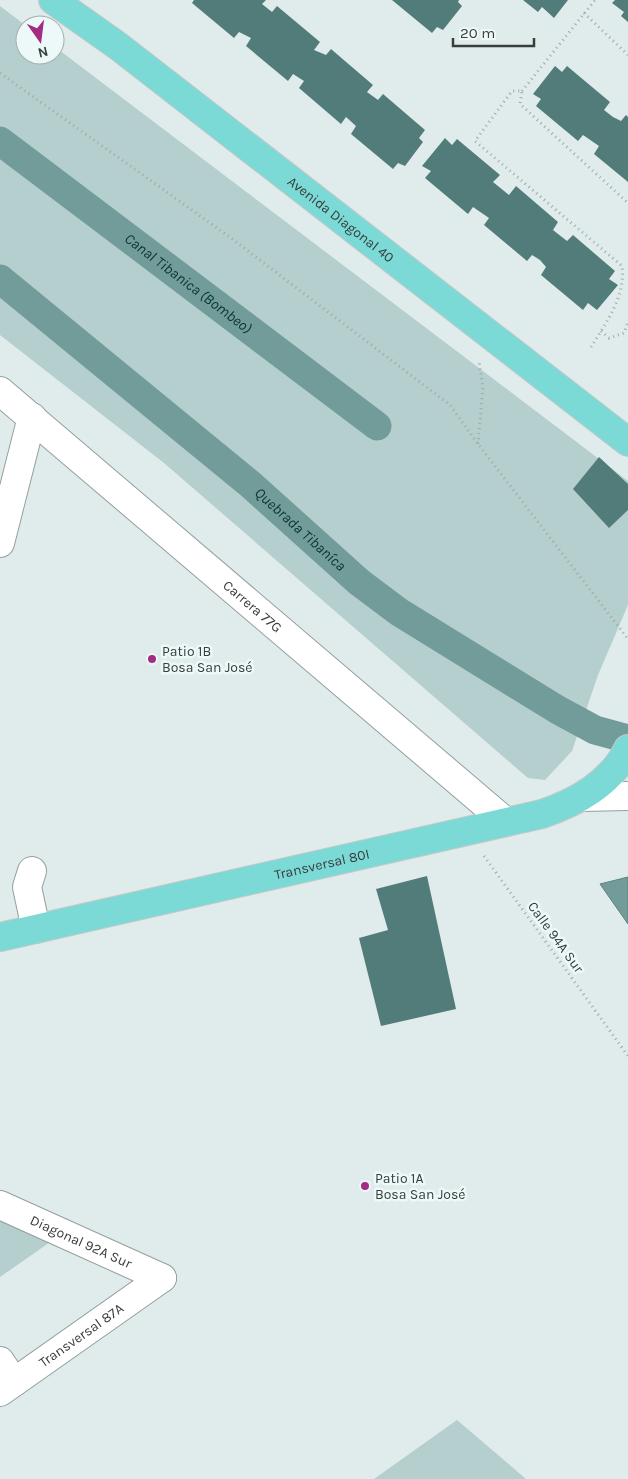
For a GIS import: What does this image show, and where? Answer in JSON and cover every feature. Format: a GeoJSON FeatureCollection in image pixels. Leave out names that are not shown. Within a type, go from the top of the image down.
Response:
{"type":"FeatureCollection","features":[{"type":"Feature","properties":{"kind":"main road","name":"Avenida Diagonal 40"},"geometry":{"type":"LineString","coordinates":[[52,0],[118,46],[471,319],[573,402],[628,442]]}},
{"type":"Feature","properties":{"kind":"main road","name":"Transversal 80I"},"geometry":{"type":"LineString","coordinates":[[0,937],[542,814],[582,797],[602,782],[627,752]]}},
{"type":"Feature","properties":{"kind":"street","name":"Carrera 77G"},"geometry":{"type":"LineString","coordinates":[[0,391],[506,822]]}},
{"type":"Feature","properties":{"kind":"street"},"geometry":{"type":"LineString","coordinates":[[0,543],[32,417]]}},
{"type":"Feature","properties":{"kind":"street"},"geometry":{"type":"LineString","coordinates":[[582,797],[628,796]]}},
{"type":"Feature","properties":{"kind":"street"},"geometry":{"type":"LineString","coordinates":[[32,871],[27,887],[36,929]]}},
{"type":"Feature","properties":{"kind":"street","name":"Diagonal 92A Sur"},"geometry":{"type":"LineString","coordinates":[[0,1205],[162,1278]]}},
{"type":"Feature","properties":{"kind":"street","name":"Transversal 87A"},"geometry":{"type":"LineString","coordinates":[[5,1378],[162,1278]]}},
{"type":"Feature","properties":{"kind":"path"},"geometry":{"type":"LineString","coordinates":[[594,0],[522,91],[520,104],[628,204]]}},
{"type":"Feature","properties":{"kind":"path"},"geometry":{"type":"LineString","coordinates":[[584,13],[628,55]]}},
{"type":"Feature","properties":{"kind":"path"},"geometry":{"type":"LineString","coordinates":[[0,73],[231,238],[450,405],[628,640]]}},
{"type":"Feature","properties":{"kind":"path"},"geometry":{"type":"LineString","coordinates":[[522,91],[512,91],[475,141],[622,266],[623,278],[618,300],[591,347]]}},
{"type":"Feature","properties":{"kind":"path"},"geometry":{"type":"LineString","coordinates":[[471,319],[484,388],[478,444]]}},
{"type":"Feature","properties":{"kind":"path"},"geometry":{"type":"LineString","coordinates":[[601,331],[609,338],[624,333],[628,322]]}},
{"type":"Feature","properties":{"kind":"path","name":"Calle 94A Sur"},"geometry":{"type":"LineString","coordinates":[[467,831],[628,1056]]}},
{"type":"Feature","properties":{"kind":"shaded area"},"geometry":{"type":"Polygon","coordinates":[[[0,6],[15,17],[15,65],[65,65],[65,55],[628,481],[628,605],[598,675],[572,751],[545,780],[528,778],[164,463],[0,335],[0,6]]]}},
{"type":"Feature","properties":{"kind":"shaded area"},"geometry":{"type":"Polygon","coordinates":[[[628,877],[628,924],[600,884],[628,877]]]}},
{"type":"Feature","properties":{"kind":"shaded area"},"geometry":{"type":"Polygon","coordinates":[[[0,1215],[56,1238],[0,1277],[0,1215]]]}},
{"type":"Feature","properties":{"kind":"shaded area"},"geometry":{"type":"Polygon","coordinates":[[[457,1420],[526,1479],[374,1479],[457,1420]]]}},
{"type":"Feature","properties":{"kind":"building"},"geometry":{"type":"Polygon","coordinates":[[[194,0],[266,0],[262,4],[272,12],[277,6],[320,42],[314,50],[326,55],[331,49],[373,85],[367,92],[378,100],[383,94],[425,130],[419,138],[423,142],[405,166],[398,163],[393,169],[351,134],[356,126],[346,117],[341,124],[299,88],[304,81],[293,74],[288,81],[246,46],[251,38],[239,32],[234,38],[192,3],[194,0]]]}},
{"type":"Feature","properties":{"kind":"building"},"geometry":{"type":"Polygon","coordinates":[[[392,0],[459,0],[458,2],[462,6],[443,30],[437,27],[432,33],[392,0]]]}},
{"type":"Feature","properties":{"kind":"building"},"geometry":{"type":"Polygon","coordinates":[[[523,0],[568,0],[554,18],[542,7],[538,12],[523,0]]]}},
{"type":"Feature","properties":{"kind":"building"},"geometry":{"type":"Polygon","coordinates":[[[615,0],[628,0],[628,22],[621,16],[624,12],[612,3],[615,0]]]}},
{"type":"Feature","properties":{"kind":"building"},"geometry":{"type":"Polygon","coordinates":[[[555,66],[562,72],[567,66],[610,102],[604,110],[613,117],[621,121],[626,115],[628,117],[628,182],[594,154],[599,146],[583,135],[578,141],[536,106],[541,99],[533,94],[555,66]]]}},
{"type":"Feature","properties":{"kind":"building"},"geometry":{"type":"Polygon","coordinates":[[[445,138],[452,145],[457,139],[500,175],[493,182],[509,195],[516,186],[558,222],[553,230],[567,241],[573,235],[615,271],[609,279],[618,285],[597,310],[588,303],[583,310],[541,275],[546,267],[540,260],[532,255],[527,261],[484,225],[489,218],[473,207],[468,214],[425,178],[431,171],[422,166],[445,138]]]}},
{"type":"Feature","properties":{"kind":"building"},"geometry":{"type":"Polygon","coordinates":[[[599,457],[628,484],[628,510],[609,528],[573,489],[599,457]]]}},
{"type":"Feature","properties":{"kind":"building"},"geometry":{"type":"Polygon","coordinates":[[[427,876],[456,1009],[381,1026],[359,938],[388,930],[376,889],[427,876]]]}},
{"type":"Feature","properties":{"kind":"waterway","name":"Canal Tibanica (Bombeo)"},"geometry":{"type":"LineString","coordinates":[[0,141],[377,426]]}},
{"type":"Feature","properties":{"kind":"waterway","name":"Quebrada Tibaníca"},"geometry":{"type":"LineString","coordinates":[[0,279],[250,484],[359,582],[399,612],[558,710],[595,730],[628,739]]}},
{"type":"Feature","properties":{"kind":"place","name":"Patio 1B Bosa San José"},"geometry":{"type":"Point","coordinates":[152,659]}},
{"type":"Feature","properties":{"kind":"place","name":"Patio 1A Bosa San José"},"geometry":{"type":"Point","coordinates":[365,1186]}}]}
